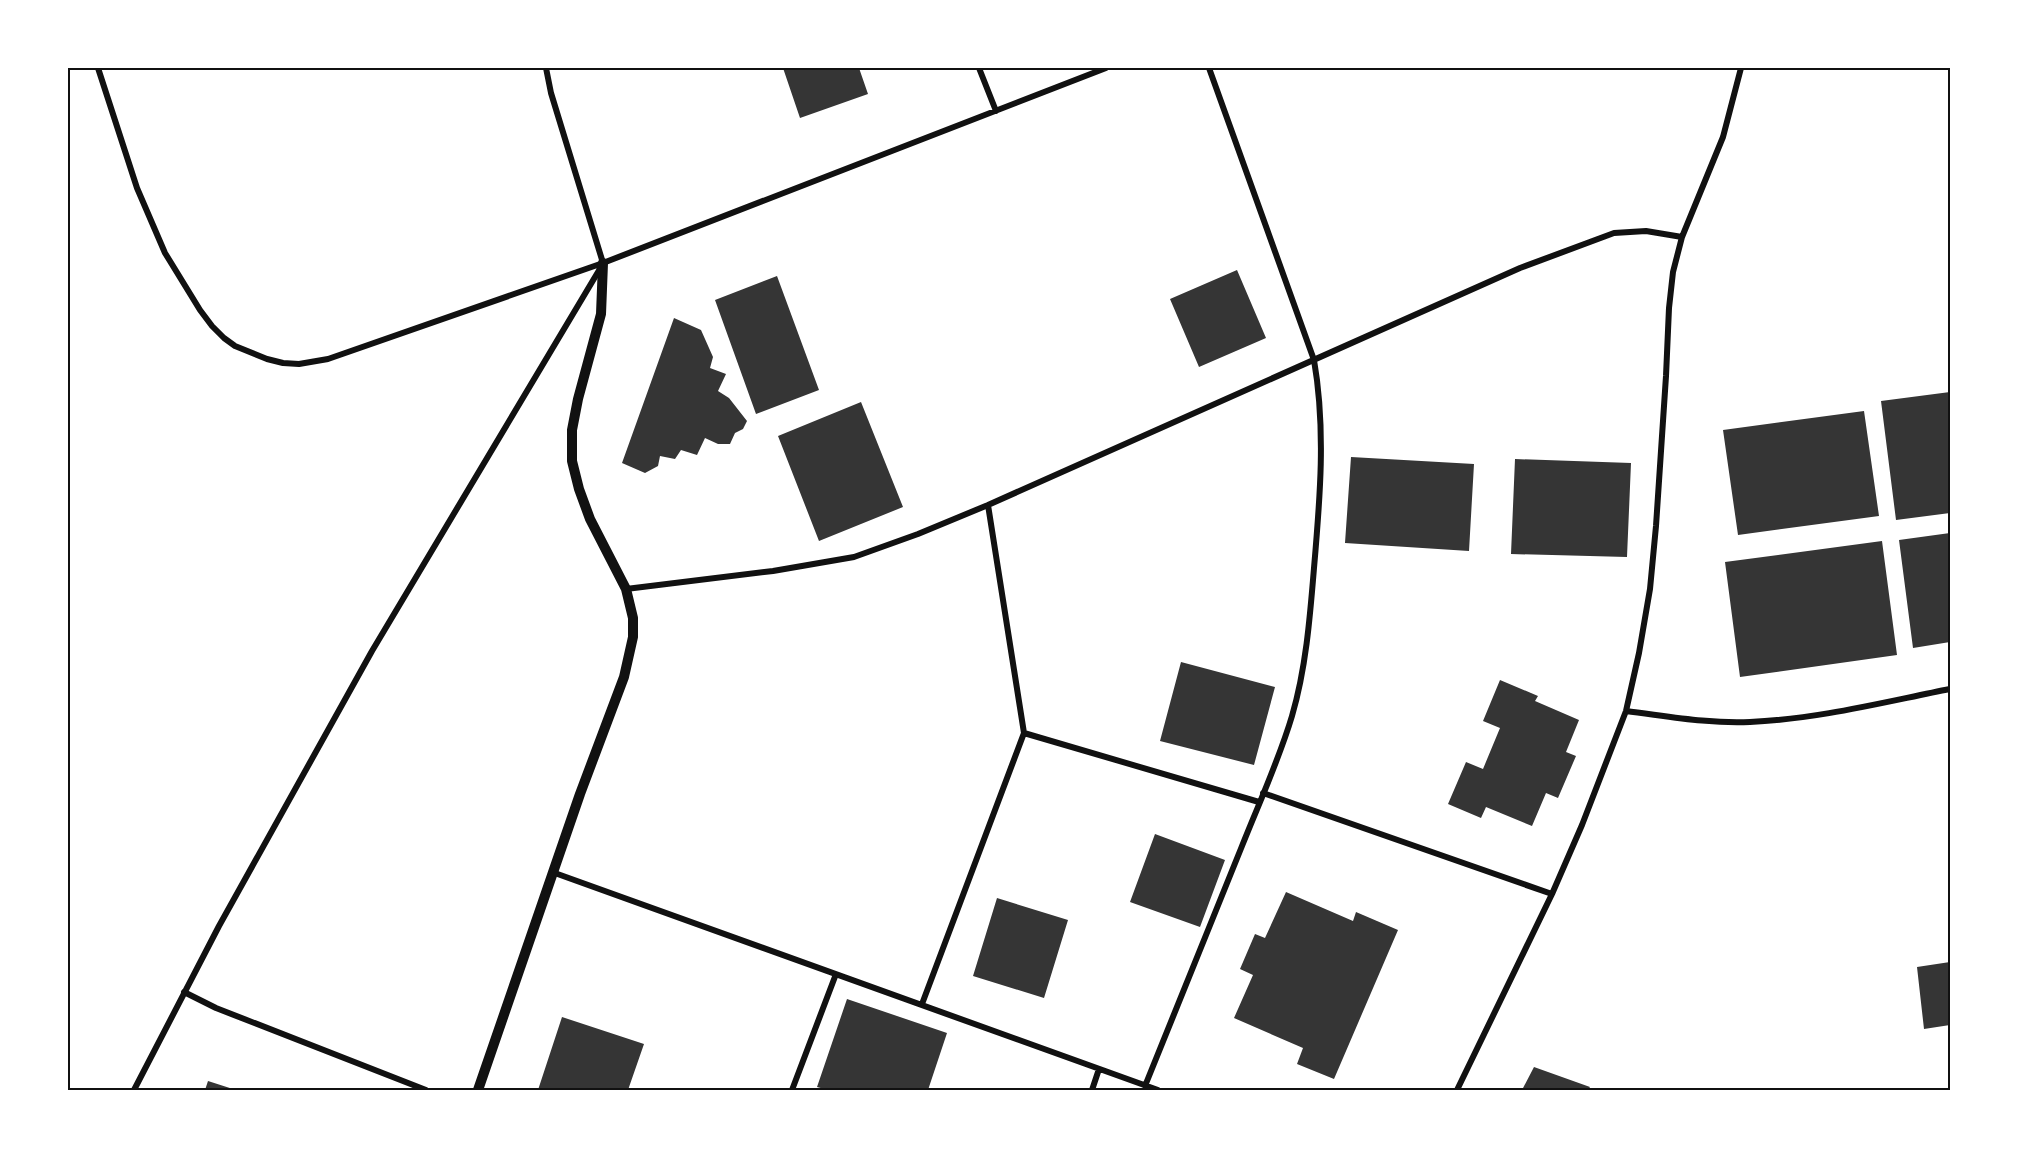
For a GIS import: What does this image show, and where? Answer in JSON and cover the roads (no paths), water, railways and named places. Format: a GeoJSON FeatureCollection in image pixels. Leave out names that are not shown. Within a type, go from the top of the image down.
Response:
{"type":"FeatureCollection","features":[{"type":"Feature","properties":{"kind":"street"},"geometry":{"type":"LineString","coordinates":[[98,68],[137,188],[165,253],[200,310],[224,338],[250,353],[283,363],[299,364],[328,359],[603,263],[1106,68]]}},
{"type":"Feature","properties":{"kind":"street"},"geometry":{"type":"LineString","coordinates":[[477,1090],[552,872],[624,677],[633,638],[633,618],[626,589],[590,519],[572,461],[572,430],[578,399],[602,314],[603,263],[546,68]]}},
{"type":"Feature","properties":{"kind":"street"},"geometry":{"type":"LineString","coordinates":[[979,68],[996,111]]}},
{"type":"Feature","properties":{"kind":"street"},"geometry":{"type":"LineString","coordinates":[[1146,1086],[1292,717],[1301,683],[1309,630],[1318,528],[1321,440],[1319,391],[1314,360],[1209,68]]}},
{"type":"Feature","properties":{"kind":"street"},"geometry":{"type":"LineString","coordinates":[[1457,1090],[1552,894],[1582,825],[1626,711],[1650,589],[1673,272],[1682,237],[1723,137],[1741,68]]}},
{"type":"Feature","properties":{"kind":"street"},"geometry":{"type":"LineString","coordinates":[[626,589],[773,572],[855,557],[988,505],[1520,268],[1614,233],[1646,231],[1682,237]]}},
{"type":"Feature","properties":{"kind":"street"},"geometry":{"type":"LineString","coordinates":[[134,1090],[184,992],[372,651],[603,263]]}},
{"type":"Feature","properties":{"kind":"street"},"geometry":{"type":"LineString","coordinates":[[921,1004],[1024,733],[988,505]]}},
{"type":"Feature","properties":{"kind":"street"},"geometry":{"type":"LineString","coordinates":[[1626,711],[1688,719],[1749,722],[1816,715],[1950,689]]}},
{"type":"Feature","properties":{"kind":"street"},"geometry":{"type":"LineString","coordinates":[[1024,733],[1259,802]]}},
{"type":"Feature","properties":{"kind":"street"},"geometry":{"type":"LineString","coordinates":[[1263,793],[1552,894]]}},
{"type":"Feature","properties":{"kind":"street"},"geometry":{"type":"LineString","coordinates":[[552,872],[1158,1090]]}},
{"type":"Feature","properties":{"kind":"street"},"geometry":{"type":"LineString","coordinates":[[792,1090],[836,974]]}},
{"type":"Feature","properties":{"kind":"street"},"geometry":{"type":"LineString","coordinates":[[184,992],[216,1008],[426,1090]]}},
{"type":"Feature","properties":{"kind":"street"},"geometry":{"type":"LineString","coordinates":[[1092,1090],[1099,1069]]}}]}
